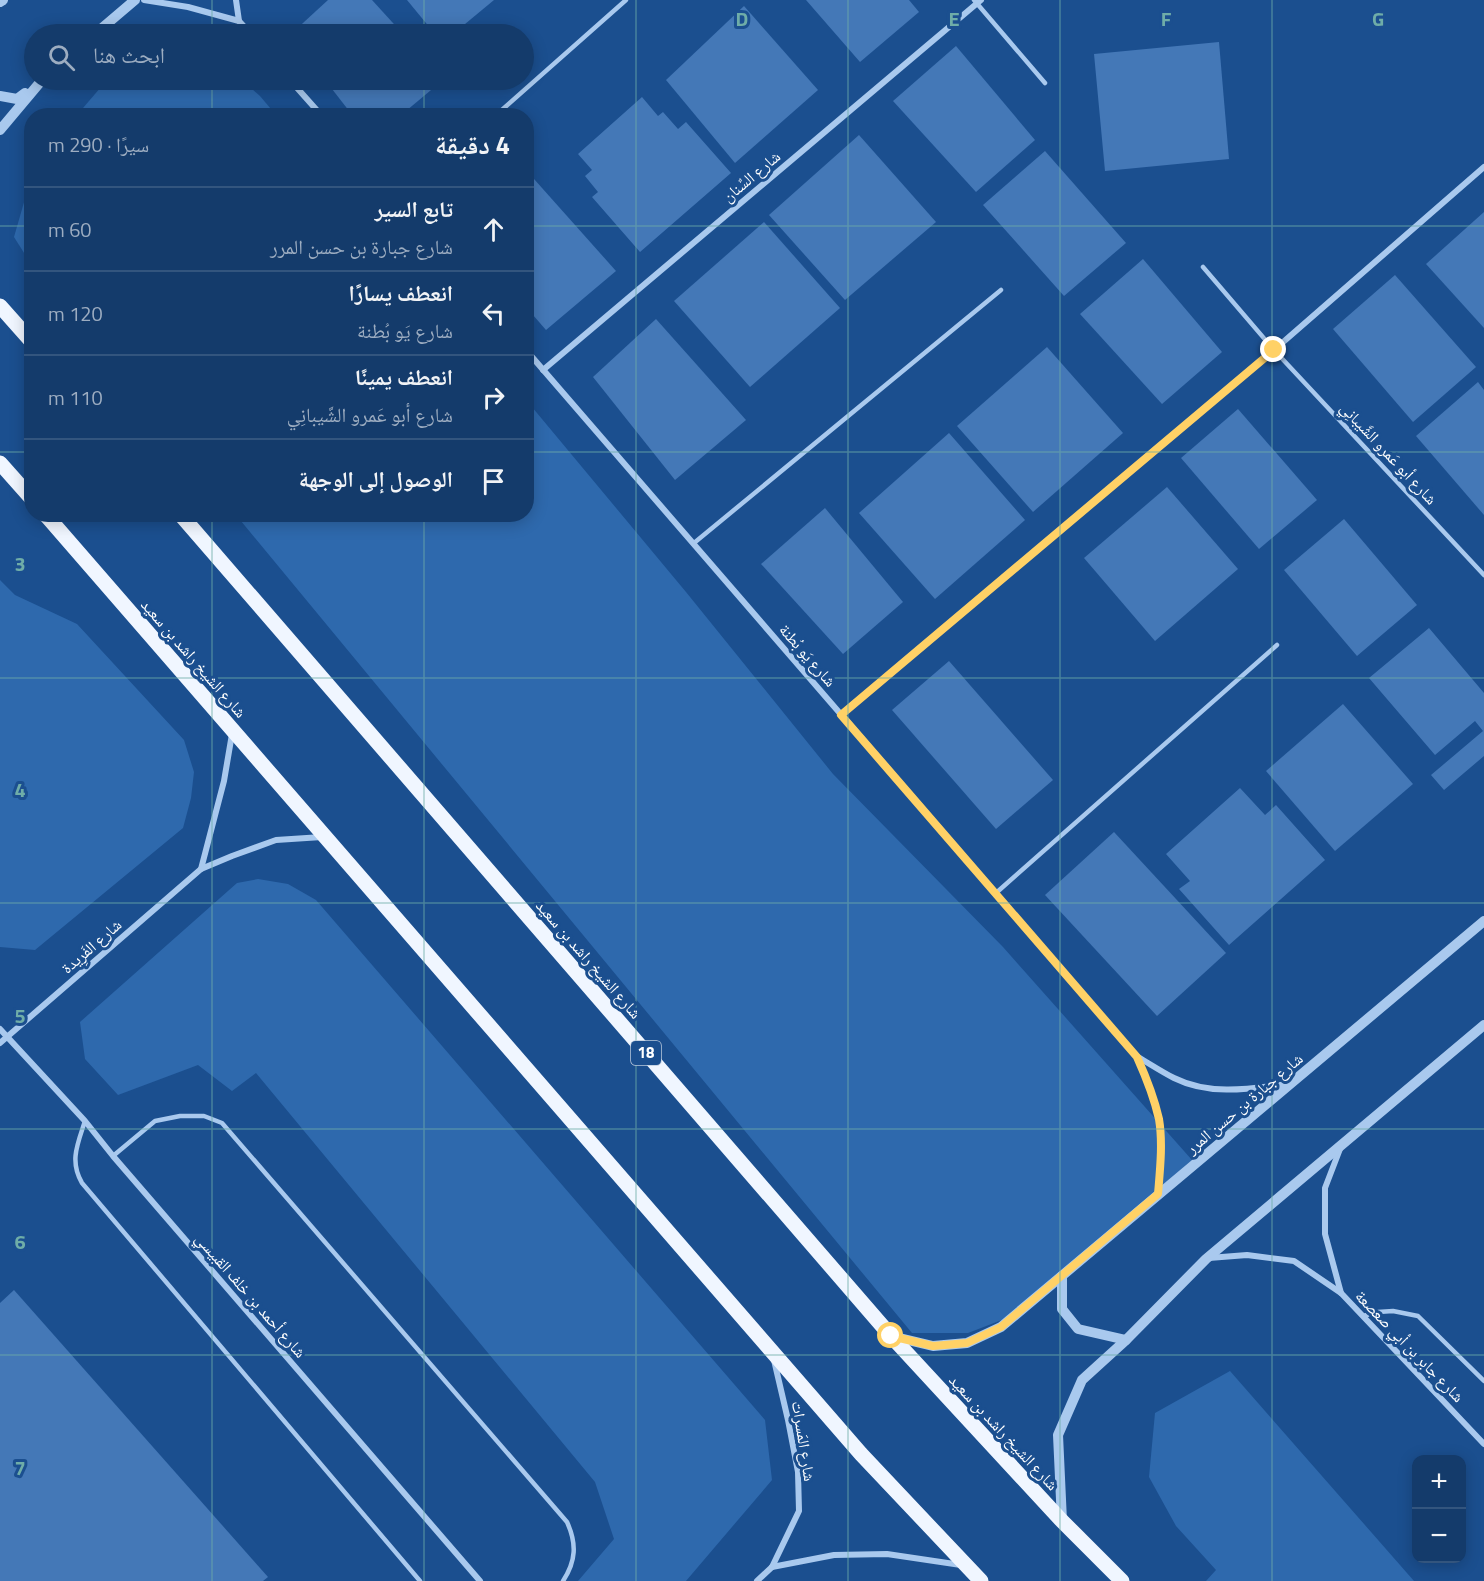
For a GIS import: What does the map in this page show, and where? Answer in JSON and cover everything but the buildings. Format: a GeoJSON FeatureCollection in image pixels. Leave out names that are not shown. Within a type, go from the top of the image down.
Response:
{"type":"FeatureCollection","features":[{"type":"Feature","properties":{"kind":"main road"},"geometry":{"type":"LineString","coordinates":[[3,310],[24,333]]}},
{"type":"Feature","properties":{"kind":"main road"},"geometry":{"type":"LineString","coordinates":[[0,462],[24,490]]}},
{"type":"Feature","properties":{"kind":"main road","name":"شارع الشيخ راشد بن سعيد"},"geometry":{"type":"LineString","coordinates":[[52,522],[861,1454],[981,1581]]}},
{"type":"Feature","properties":{"kind":"main road","name":"شارع الشيخ راشد بن سعيد"},"geometry":{"type":"LineString","coordinates":[[187,522],[891,1336],[1062,1521],[1122,1581]]}},
{"type":"Feature","properties":{"kind":"street"},"geometry":{"type":"LineString","coordinates":[[106,24],[135,0]]}},
{"type":"Feature","properties":{"kind":"street"},"geometry":{"type":"LineString","coordinates":[[144,0],[188,7],[239,21],[242,24]]}},
{"type":"Feature","properties":{"kind":"street"},"geometry":{"type":"LineString","coordinates":[[236,0],[239,21]]}},
{"type":"Feature","properties":{"kind":"street","name":"شارع السِّنان"},"geometry":{"type":"LineString","coordinates":[[543,370],[978,1]]}},
{"type":"Feature","properties":{"kind":"street"},"geometry":{"type":"LineString","coordinates":[[0,96],[17,99],[28,90]]}},
{"type":"Feature","properties":{"kind":"street"},"geometry":{"type":"LineString","coordinates":[[0,129],[32,90]]}},
{"type":"Feature","properties":{"kind":"street"},"geometry":{"type":"LineString","coordinates":[[299,90],[315,108]]}},
{"type":"Feature","properties":{"kind":"street"},"geometry":{"type":"LineString","coordinates":[[841,715],[1274,350],[1484,167]]}},
{"type":"Feature","properties":{"kind":"street"},"geometry":{"type":"LineString","coordinates":[[0,298],[3,310]]}},
{"type":"Feature","properties":{"kind":"street","name":"شارع يَو بُطنة"},"geometry":{"type":"LineString","coordinates":[[534,359],[1137,1057],[1151,1089],[1159,1121],[1158,1194]]}},
{"type":"Feature","properties":{"kind":"street"},"geometry":{"type":"LineString","coordinates":[[201,869],[224,782],[233,730]]}},
{"type":"Feature","properties":{"kind":"street","name":"شارع الفَرِيدة"},"geometry":{"type":"LineString","coordinates":[[0,1043],[201,869],[276,840],[326,837]]}},
{"type":"Feature","properties":{"kind":"street","name":"شارع جبارة بن حسن المرر"},"geometry":{"type":"LineString","coordinates":[[891,1336],[933,1346],[967,1343],[1001,1327],[1484,921]]}},
{"type":"Feature","properties":{"kind":"street"},"geometry":{"type":"LineString","coordinates":[[1062,1521],[1058,1435],[1082,1380],[1126,1340],[1206,1259],[1484,1025]]}},
{"type":"Feature","properties":{"kind":"street","name":"شارع أحمد بن خلف القبيسي"},"geometry":{"type":"LineString","coordinates":[[0,1029],[85,1121],[480,1581]]}},
{"type":"Feature","properties":{"kind":"street","name":"شارع يَو بُطنة"},"geometry":{"type":"LineString","coordinates":[[1137,1057],[1175,1079],[1206,1089],[1242,1090],[1291,1083]]}},
{"type":"Feature","properties":{"kind":"street","name":"شارع جابر بن أبي صعصعة"},"geometry":{"type":"LineString","coordinates":[[1341,1145],[1325,1188],[1325,1234],[1341,1293]]}},
{"type":"Feature","properties":{"kind":"street","name":"شارع جابر بن أبي صعصعة"},"geometry":{"type":"LineString","coordinates":[[1206,1259],[1247,1255],[1294,1261],[1341,1293],[1484,1443]]}},
{"type":"Feature","properties":{"kind":"street"},"geometry":{"type":"LineString","coordinates":[[1062,1276],[1062,1309],[1078,1329],[1126,1340]]}},
{"type":"Feature","properties":{"kind":"street","name":"شارع المَسرات"},"geometry":{"type":"LineString","coordinates":[[757,1581],[772,1568],[799,1511],[798,1472],[771,1349]]}},
{"type":"Feature","properties":{"kind":"street","name":"شارع المَسرات"},"geometry":{"type":"LineString","coordinates":[[772,1568],[834,1555],[887,1554],[966,1566]]}},
{"type":"Feature","properties":{"kind":"lane"},"geometry":{"type":"LineString","coordinates":[[534,81],[626,0]]}},
{"type":"Feature","properties":{"kind":"lane","name":"شارع السِّنان"},"geometry":{"type":"LineString","coordinates":[[978,1],[1045,83]]}},
{"type":"Feature","properties":{"kind":"lane"},"geometry":{"type":"LineString","coordinates":[[504,108],[524,90]]}},
{"type":"Feature","properties":{"kind":"lane","name":"شارع أبو عَمرو الشَّيبانِي"},"geometry":{"type":"LineString","coordinates":[[1203,267],[1274,350],[1484,575]]}},
{"type":"Feature","properties":{"kind":"lane"},"geometry":{"type":"LineString","coordinates":[[694,543],[1000,290]]}},
{"type":"Feature","properties":{"kind":"lane"},"geometry":{"type":"LineString","coordinates":[[996,893],[1276,645]]}},
{"type":"Feature","properties":{"kind":"lane"},"geometry":{"type":"LineString","coordinates":[[113,1156],[155,1121],[180,1116],[204,1116],[222,1123],[567,1522],[572,1532],[575,1548],[572,1566],[563,1581]]}},
{"type":"Feature","properties":{"kind":"lane"},"geometry":{"type":"LineString","coordinates":[[85,1121],[74,1160],[76,1174],[82,1183],[420,1581]]}},
{"type":"Feature","properties":{"kind":"lane"},"geometry":{"type":"LineString","coordinates":[[1363,1316],[1393,1311],[1418,1316],[1484,1381]]}},
{"type":"Feature","properties":{"kind":"shaded area"},"geometry":{"type":"Polygon","coordinates":[[[98,90],[253,90],[270,108],[83,108],[98,90]]]}},
{"type":"Feature","properties":{"kind":"shaded area"},"geometry":{"type":"Polygon","coordinates":[[[24,202],[24,253],[14,237],[24,202]]]}},
{"type":"Feature","properties":{"kind":"shaded area"},"geometry":{"type":"Polygon","coordinates":[[[534,409],[833,774],[1003,947],[1192,1160],[1007,1318],[968,1333],[912,1333],[242,522],[534,522],[534,409]]]}},
{"type":"Feature","properties":{"kind":"shaded area"},"geometry":{"type":"Polygon","coordinates":[[[0,580],[15,595],[77,624],[184,740],[194,772],[191,798],[183,828],[35,950],[0,947],[0,580]]]}},
{"type":"Feature","properties":{"kind":"shaded area"},"geometry":{"type":"Polygon","coordinates":[[[258,879],[288,884],[316,900],[765,1420],[772,1480],[686,1581],[578,1581],[614,1539],[595,1482],[256,1073],[232,1091],[198,1065],[118,1095],[85,1059],[80,1022],[237,883],[258,879]]]}},
{"type":"Feature","properties":{"kind":"shaded area"},"geometry":{"type":"Polygon","coordinates":[[[1230,1371],[1414,1581],[1206,1581],[1216,1570],[1176,1526],[1149,1477],[1155,1413],[1230,1371]]]}},
{"type":"Feature","properties":{"kind":"route"},"geometry":{"type":"LineString","coordinates":[[891,1336],[933,1346],[967,1343],[1001,1327],[1158,1194],[1159,1121],[1151,1089],[1137,1057],[841,715],[1274,350]]}}]}
